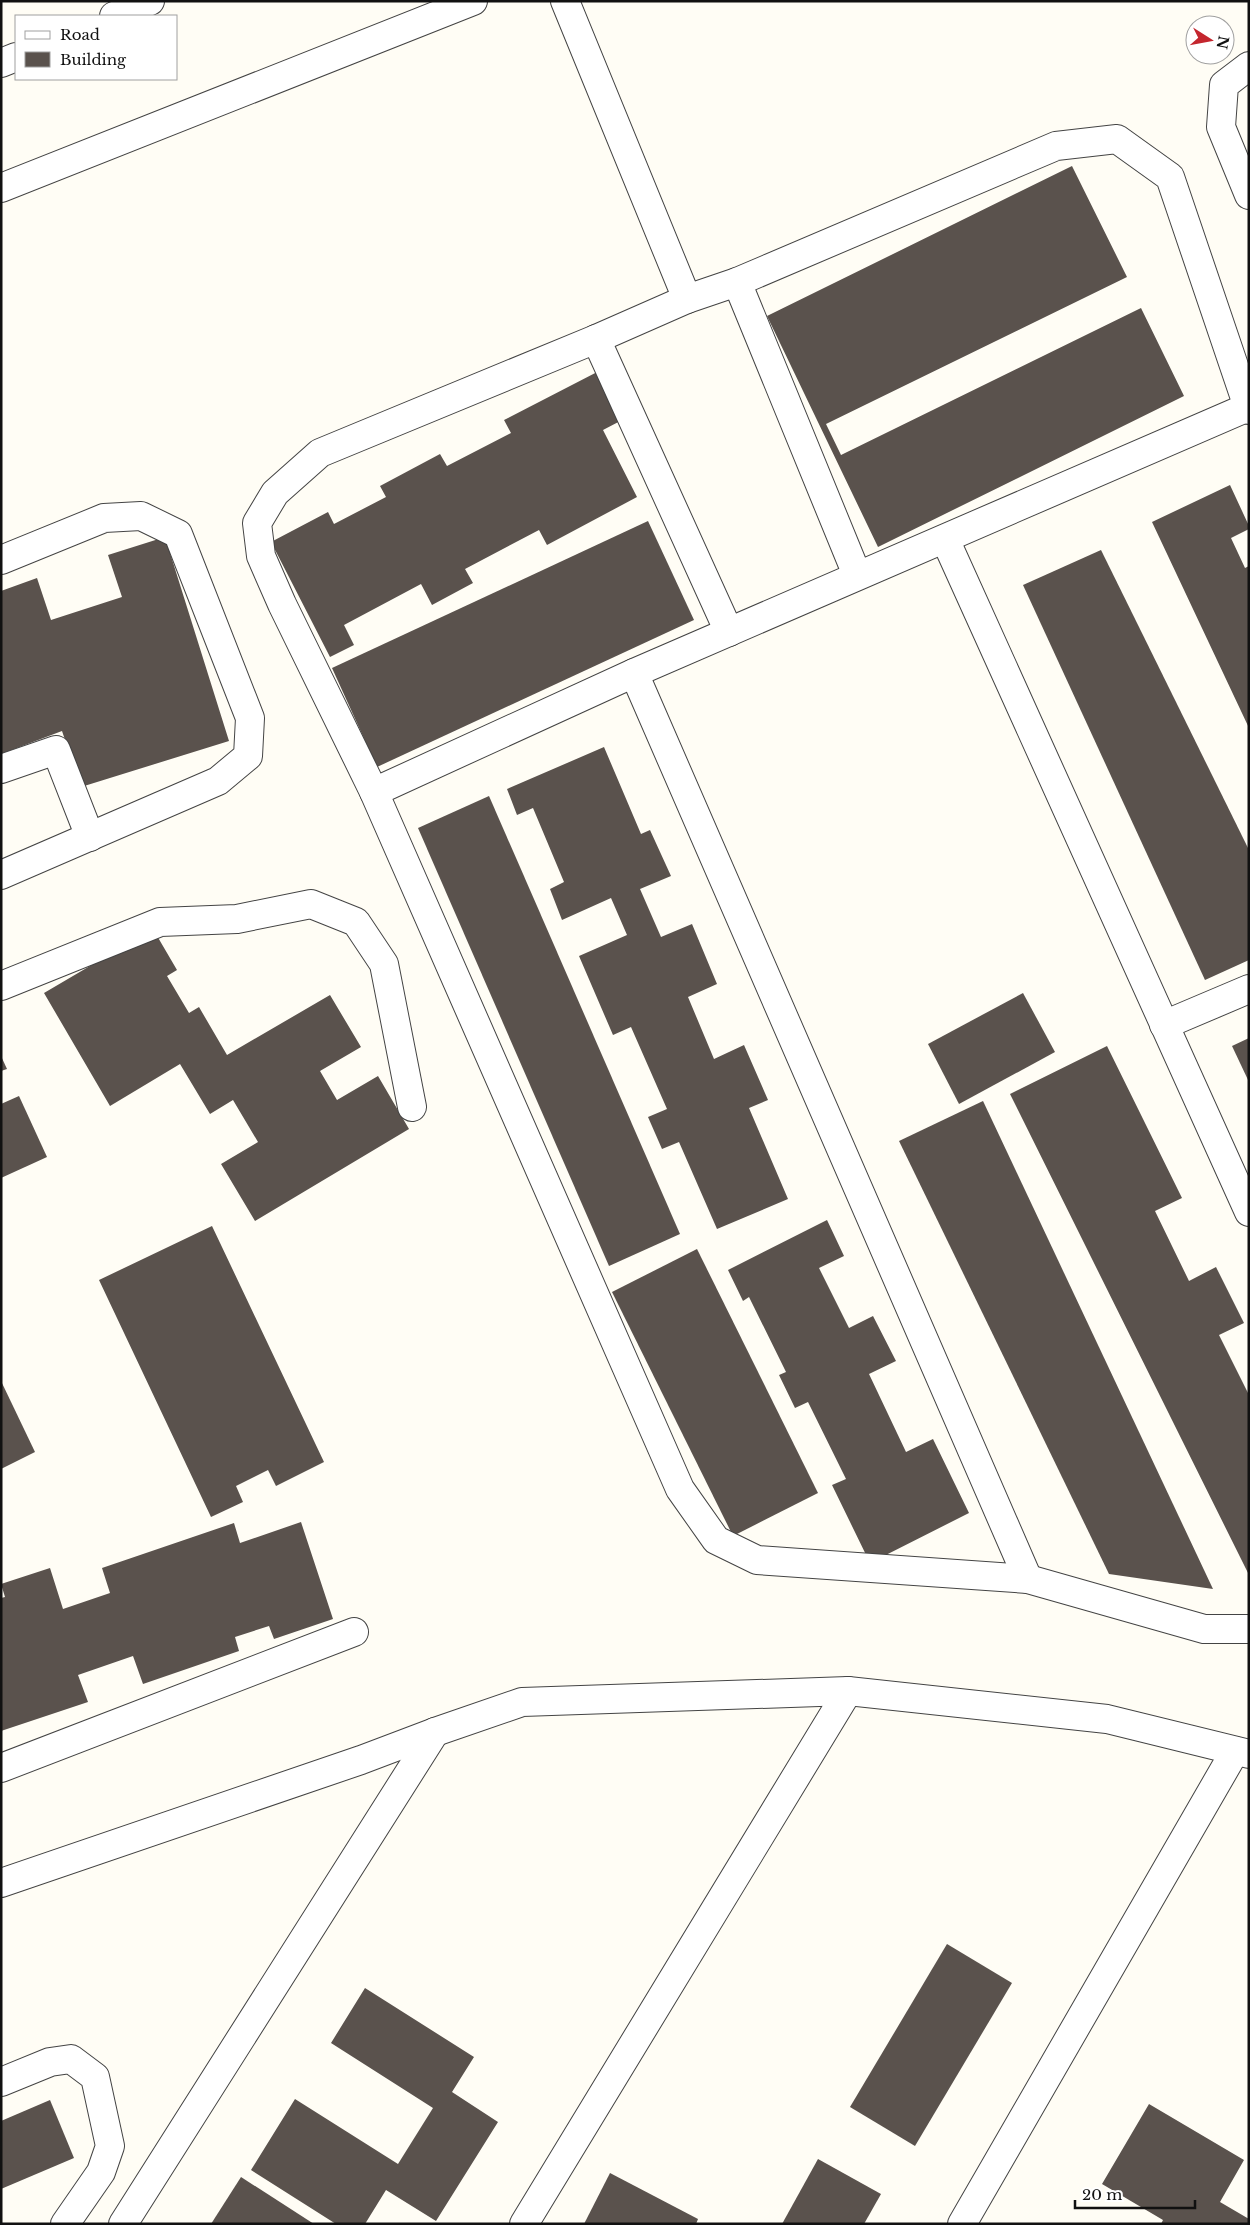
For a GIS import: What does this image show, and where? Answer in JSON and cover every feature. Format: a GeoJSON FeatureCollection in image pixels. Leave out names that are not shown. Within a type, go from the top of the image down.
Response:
{"type":"FeatureCollection","features":[{"type":"Feature","properties":{"kind":"street"},"geometry":{"type":"LineString","coordinates":[[116,15],[150,1]]}},
{"type":"Feature","properties":{"kind":"street"},"geometry":{"type":"LineString","coordinates":[[1,188],[474,1]]}},
{"type":"Feature","properties":{"kind":"street"},"geometry":{"type":"LineString","coordinates":[[566,1],[687,299]]}},
{"type":"Feature","properties":{"kind":"street"},"geometry":{"type":"LineString","coordinates":[[1,63],[15,57]]}},
{"type":"Feature","properties":{"kind":"street"},"geometry":{"type":"LineString","coordinates":[[1249,66],[1224,85],[1222,128],[1249,195]]}},
{"type":"Feature","properties":{"kind":"street"},"geometry":{"type":"LineString","coordinates":[[374,792],[634,673],[857,575],[1248,409],[1170,177],[1117,139],[1056,146],[737,282],[687,299],[596,340],[320,453],[275,493],[257,523],[261,556],[282,604],[374,792],[680,1489],[716,1540],[757,1560],[1028,1579],[1204,1629],[1249,1629]]}},
{"type":"Feature","properties":{"kind":"street"},"geometry":{"type":"LineString","coordinates":[[737,282],[857,575]]}},
{"type":"Feature","properties":{"kind":"street"},"geometry":{"type":"LineString","coordinates":[[596,340],[729,632]]}},
{"type":"Feature","properties":{"kind":"street"},"geometry":{"type":"LineString","coordinates":[[1,560],[104,518],[141,516],[178,534],[250,718],[248,756],[218,780],[1,875]]}},
{"type":"Feature","properties":{"kind":"street"},"geometry":{"type":"LineString","coordinates":[[945,538],[1249,1212]]}},
{"type":"Feature","properties":{"kind":"street"},"geometry":{"type":"LineString","coordinates":[[634,673],[1028,1579]]}},
{"type":"Feature","properties":{"kind":"street"},"geometry":{"type":"LineString","coordinates":[[1,770],[56,750],[90,836]]}},
{"type":"Feature","properties":{"kind":"street"},"geometry":{"type":"LineString","coordinates":[[1,986],[160,922],[237,919],[311,904],[356,922],[384,964],[412,1107]]}},
{"type":"Feature","properties":{"kind":"street"},"geometry":{"type":"LineString","coordinates":[[1164,1025],[1249,989]]}},
{"type":"Feature","properties":{"kind":"street"},"geometry":{"type":"LineString","coordinates":[[1,1768],[354,1632]]}},
{"type":"Feature","properties":{"kind":"street"},"geometry":{"type":"LineString","coordinates":[[524,2224],[848,1691]]}},
{"type":"Feature","properties":{"kind":"street"},"geometry":{"type":"LineString","coordinates":[[1,1883],[361,1760],[434,1732],[522,1702],[848,1691],[1107,1719],[1242,1753],[962,2224]]}},
{"type":"Feature","properties":{"kind":"street"},"geometry":{"type":"LineString","coordinates":[[123,2224],[434,1732]]}},
{"type":"Feature","properties":{"kind":"street"},"geometry":{"type":"LineString","coordinates":[[1,2082],[50,2062],[71,2059],[95,2077],[110,2146],[101,2172],[65,2224]]}},
{"type":"Feature","properties":{"kind":"building"},"geometry":{"type":"Polygon","coordinates":[[[1072,166],[1127,277],[826,424],[841,455],[1141,308],[1184,396],[878,547],[767,316],[1072,166]]]}},
{"type":"Feature","properties":{"kind":"building"},"geometry":{"type":"Polygon","coordinates":[[[601,370],[626,418],[603,430],[637,497],[547,545],[539,530],[465,569],[473,583],[432,605],[421,584],[344,625],[354,645],[330,657],[271,542],[328,512],[334,524],[386,497],[380,486],[440,454],[447,466],[511,433],[504,420],[601,370]]]}},
{"type":"Feature","properties":{"kind":"building"},"geometry":{"type":"Polygon","coordinates":[[[1230,485],[1249,526],[1249,529],[1231,538],[1245,568],[1249,566],[1249,728],[1152,522],[1230,485]]]}},
{"type":"Feature","properties":{"kind":"building"},"geometry":{"type":"Polygon","coordinates":[[[648,521],[694,620],[377,767],[332,668],[648,521]]]}},
{"type":"Feature","properties":{"kind":"building"},"geometry":{"type":"Polygon","coordinates":[[[165,537],[229,741],[81,787],[62,731],[1,754],[1,591],[37,578],[51,620],[122,597],[108,555],[165,537]]]}},
{"type":"Feature","properties":{"kind":"building"},"geometry":{"type":"Polygon","coordinates":[[[1101,550],[1249,850],[1249,960],[1205,980],[1023,585],[1101,550]]]}},
{"type":"Feature","properties":{"kind":"building"},"geometry":{"type":"Polygon","coordinates":[[[604,747],[641,834],[650,830],[671,876],[640,889],[661,937],[692,924],[717,984],[688,997],[714,1059],[744,1045],[768,1100],[749,1108],[788,1199],[717,1229],[679,1142],[662,1149],[648,1117],[667,1109],[631,1027],[613,1035],[579,956],[627,935],[611,898],[562,920],[550,889],[564,882],[533,808],[517,815],[507,789],[604,747]]]}},
{"type":"Feature","properties":{"kind":"building"},"geometry":{"type":"Polygon","coordinates":[[[489,796],[680,1234],[609,1266],[418,828],[489,796]]]}},
{"type":"Feature","properties":{"kind":"building"},"geometry":{"type":"Polygon","coordinates":[[[153,929],[177,970],[167,976],[189,1013],[199,1007],[227,1055],[330,995],[361,1047],[320,1071],[337,1100],[378,1076],[409,1129],[255,1221],[221,1164],[258,1142],[233,1100],[210,1114],[180,1064],[110,1106],[44,993],[153,929]]]}},
{"type":"Feature","properties":{"kind":"building"},"geometry":{"type":"Polygon","coordinates":[[[1023,993],[1055,1052],[959,1104],[928,1044],[1023,993]]]}},
{"type":"Feature","properties":{"kind":"building"},"geometry":{"type":"Polygon","coordinates":[[[1249,1038],[1249,1082],[1232,1046],[1249,1038]]]}},
{"type":"Feature","properties":{"kind":"building"},"geometry":{"type":"Polygon","coordinates":[[[1107,1046],[1182,1198],[1155,1211],[1189,1281],[1216,1267],[1244,1323],[1219,1335],[1249,1395],[1249,1575],[1010,1094],[1107,1046]]]}},
{"type":"Feature","properties":{"kind":"building"},"geometry":{"type":"Polygon","coordinates":[[[1,1056],[7,1069],[1,1071],[1,1056]]]}},
{"type":"Feature","properties":{"kind":"building"},"geometry":{"type":"Polygon","coordinates":[[[19,1096],[47,1157],[1,1178],[1,1104],[19,1096]]]}},
{"type":"Feature","properties":{"kind":"building"},"geometry":{"type":"Polygon","coordinates":[[[983,1101],[1213,1589],[1109,1574],[899,1141],[983,1101]]]}},
{"type":"Feature","properties":{"kind":"building"},"geometry":{"type":"Polygon","coordinates":[[[827,1220],[844,1256],[819,1268],[849,1328],[873,1316],[896,1361],[869,1374],[906,1452],[933,1439],[969,1513],[870,1563],[832,1485],[846,1479],[808,1402],[795,1408],[779,1375],[786,1372],[749,1297],[743,1301],[728,1270],[827,1220]]]}},
{"type":"Feature","properties":{"kind":"building"},"geometry":{"type":"Polygon","coordinates":[[[212,1226],[324,1462],[276,1486],[268,1470],[236,1486],[243,1502],[211,1517],[99,1280],[212,1226]]]}},
{"type":"Feature","properties":{"kind":"building"},"geometry":{"type":"Polygon","coordinates":[[[697,1249],[818,1493],[733,1536],[612,1292],[697,1249]]]}},
{"type":"Feature","properties":{"kind":"building"},"geometry":{"type":"Polygon","coordinates":[[[1,1381],[35,1452],[1,1469],[1,1381]]]}},
{"type":"Feature","properties":{"kind":"building"},"geometry":{"type":"Polygon","coordinates":[[[301,1522],[333,1619],[274,1639],[269,1626],[235,1637],[239,1651],[143,1684],[133,1656],[78,1675],[88,1702],[1,1731],[1,1598],[5,1597],[1,1584],[50,1568],[63,1609],[110,1593],[102,1568],[234,1523],[240,1543],[301,1522]]]}},
{"type":"Feature","properties":{"kind":"building"},"geometry":{"type":"Polygon","coordinates":[[[947,1944],[1012,1983],[915,2146],[850,2107],[947,1944]]]}},
{"type":"Feature","properties":{"kind":"building"},"geometry":{"type":"Polygon","coordinates":[[[365,1988],[474,2057],[452,2092],[498,2122],[436,2221],[386,2190],[365,2224],[336,2224],[251,2170],[295,2099],[398,2164],[433,2108],[331,2043],[365,1988]]]}},
{"type":"Feature","properties":{"kind":"building"},"geometry":{"type":"Polygon","coordinates":[[[50,2100],[74,2158],[1,2189],[1,2121],[50,2100]]]}},
{"type":"Feature","properties":{"kind":"building"},"geometry":{"type":"Polygon","coordinates":[[[1149,2104],[1244,2160],[1220,2202],[1249,2219],[1249,2224],[1161,2224],[1163,2220],[1102,2184],[1149,2104]]]}},
{"type":"Feature","properties":{"kind":"building"},"geometry":{"type":"Polygon","coordinates":[[[818,2159],[881,2194],[864,2224],[782,2224],[818,2159]]]}},
{"type":"Feature","properties":{"kind":"building"},"geometry":{"type":"Polygon","coordinates":[[[610,2173],[698,2219],[696,2224],[584,2224],[610,2173]]]}},
{"type":"Feature","properties":{"kind":"building"},"geometry":{"type":"Polygon","coordinates":[[[241,2177],[314,2224],[211,2224],[241,2177]]]}}]}
